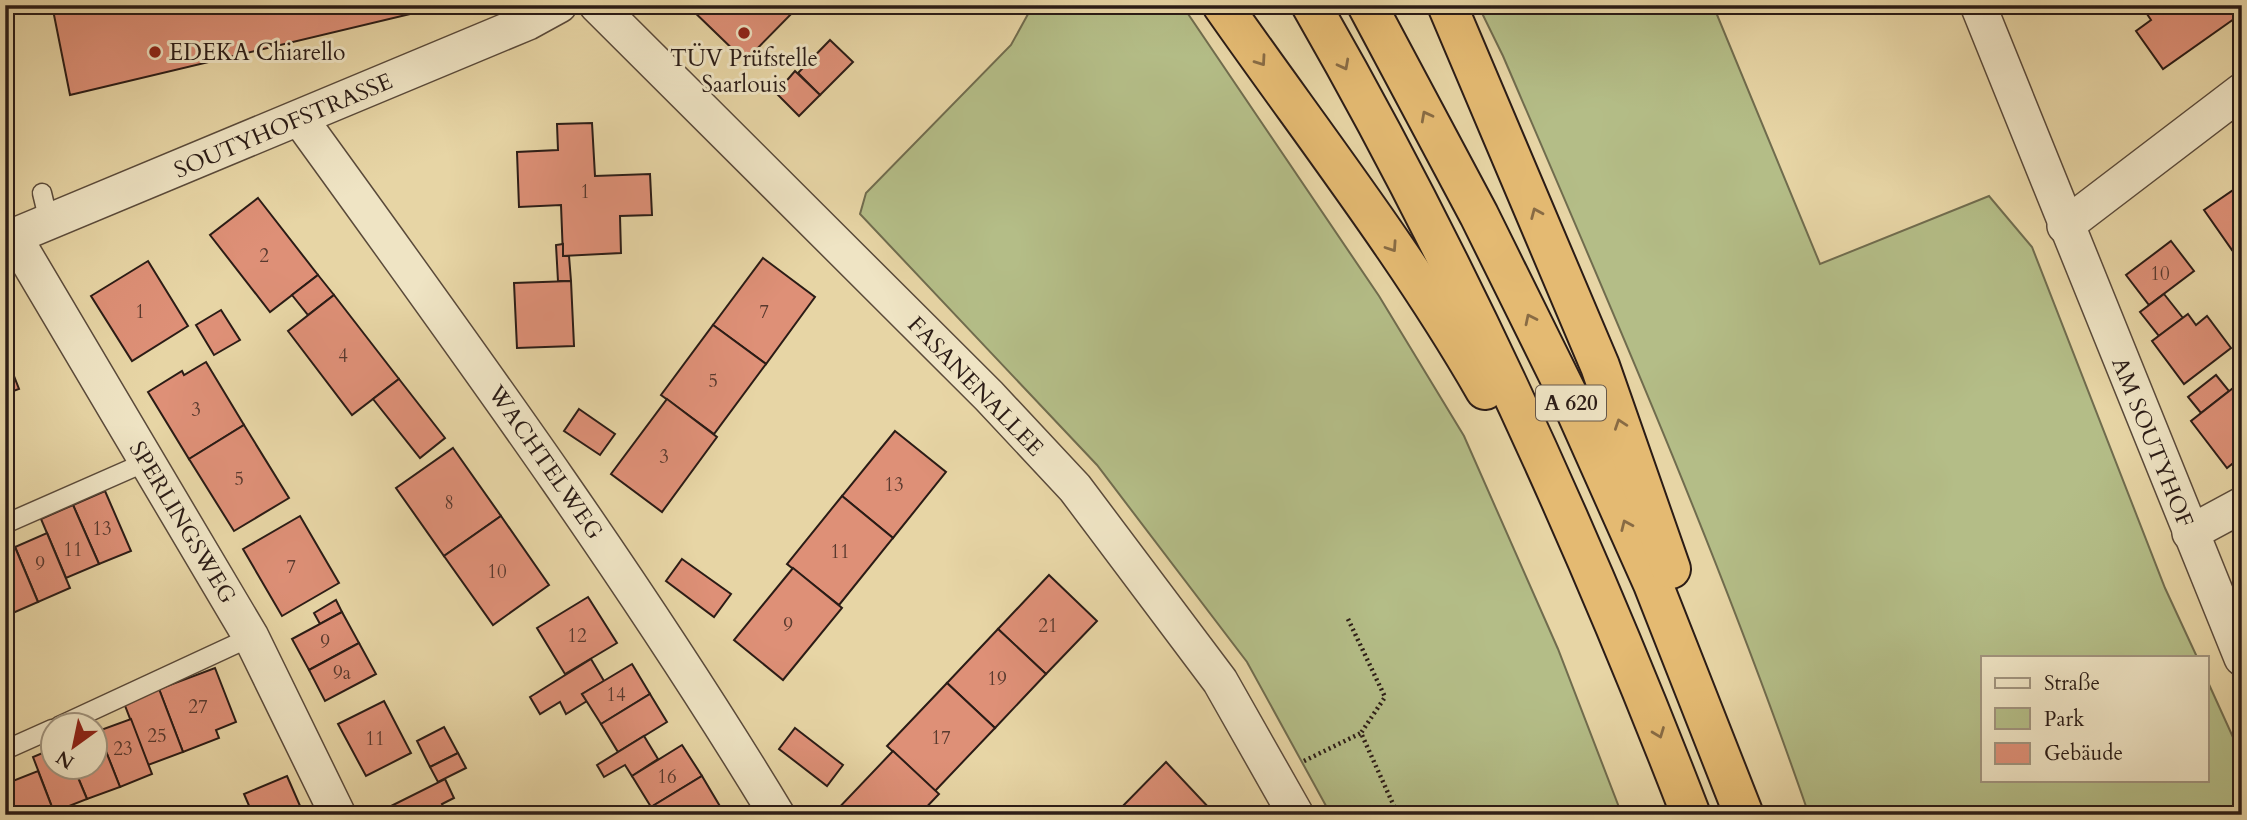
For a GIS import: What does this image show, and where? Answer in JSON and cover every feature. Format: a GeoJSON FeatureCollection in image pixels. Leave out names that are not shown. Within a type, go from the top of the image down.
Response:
{"type":"FeatureCollection","features":[{"type":"Feature","properties":{"kind":"highway"},"geometry":{"type":"LineString","coordinates":[[1222,5],[1463,351],[1566,530],[1634,670]]}},
{"type":"Feature","properties":{"kind":"highway","name":"A 620"},"geometry":{"type":"LineString","coordinates":[[1311,5],[1437,238],[1530,428],[1634,670],[1691,815]]}},
{"type":"Feature","properties":{"kind":"highway","name":"A 620"},"geometry":{"type":"LineString","coordinates":[[1367,5],[1479,215],[1573,405],[1653,584],[1746,815]]}},
{"type":"Feature","properties":{"kind":"highway"},"geometry":{"type":"LineString","coordinates":[[1447,5],[1600,366],[1702,657],[1746,815]]}},
{"type":"Feature","properties":{"kind":"street","name":"SOUTYHOFSTRASSE"},"geometry":{"type":"LineString","coordinates":[[9,239],[46,207],[300,119],[528,22],[559,5]]}},
{"type":"Feature","properties":{"kind":"street","name":"FASANENALLEE"},"geometry":{"type":"LineString","coordinates":[[597,5],[989,396],[1075,488],[1220,681],[1296,815]]}},
{"type":"Feature","properties":{"kind":"street","name":"AM SOUTYHOF"},"geometry":{"type":"LineString","coordinates":[[1978,5],[2064,226],[2242,658]]}},
{"type":"Feature","properties":{"kind":"street"},"geometry":{"type":"LineString","coordinates":[[2064,226],[2242,91]]}},
{"type":"Feature","properties":{"kind":"street","name":"WACHTELWEG"},"geometry":{"type":"LineString","coordinates":[[300,119],[493,385],[612,558],[778,815]]}},
{"type":"Feature","properties":{"kind":"street","name":"SPERLINGSWEG"},"geometry":{"type":"LineString","coordinates":[[9,239],[251,637],[338,815]]}},
{"type":"Feature","properties":{"kind":"street"},"geometry":{"type":"LineString","coordinates":[[2190,533],[2242,505]]}},
{"type":"Feature","properties":{"kind":"lane"},"geometry":{"type":"LineString","coordinates":[[5,524],[146,462]]}},
{"type":"Feature","properties":{"kind":"lane"},"geometry":{"type":"LineString","coordinates":[[89,712],[251,637]]}},
{"type":"Feature","properties":{"kind":"lane"},"geometry":{"type":"LineString","coordinates":[[5,751],[38,736]]}},
{"type":"Feature","properties":{"kind":"path"},"geometry":{"type":"LineString","coordinates":[[1276,776],[1361,733],[1385,697],[1348,619]]}},
{"type":"Feature","properties":{"kind":"path"},"geometry":{"type":"LineString","coordinates":[[1361,733],[1398,815]]}},
{"type":"Feature","properties":{"kind":"green space"},"geometry":{"type":"Polygon","coordinates":[[[1033,5],[1182,5],[1379,296],[1464,436],[1558,649],[1622,815],[1331,815],[1247,662],[1097,465],[860,214],[866,193],[1011,45],[1033,5]]]}},
{"type":"Feature","properties":{"kind":"green space"},"geometry":{"type":"Polygon","coordinates":[[[1478,5],[1713,5],[1820,264],[1989,196],[2032,247],[2165,588],[2197,656],[1981,656],[1981,782],[2208,782],[2208,682],[2242,757],[2242,815],[1809,815],[1702,528],[1503,56],[1478,5]]]}},
{"type":"Feature","properties":{"kind":"building","name":"EDEKA Chiarello"},"geometry":{"type":"Polygon","coordinates":[[[52,5],[426,5],[427,10],[70,95],[52,5]]]}},
{"type":"Feature","properties":{"kind":"building","name":"TÜV Prüfstelle Saarlouis"},"geometry":{"type":"Polygon","coordinates":[[[687,5],[800,5],[745,61],[687,5]]]}},
{"type":"Feature","properties":{"kind":"building"},"geometry":{"type":"Polygon","coordinates":[[[2141,5],[2236,5],[2241,14],[2163,69],[2136,31],[2151,20],[2141,5]]]}},
{"type":"Feature","properties":{"kind":"building"},"geometry":{"type":"Polygon","coordinates":[[[830,40],[853,62],[820,95],[798,73],[830,40]]]}},
{"type":"Feature","properties":{"kind":"building"},"geometry":{"type":"Polygon","coordinates":[[[795,71],[820,95],[799,116],[776,93],[795,71]]]}},
{"type":"Feature","properties":{"kind":"building"},"geometry":{"type":"Polygon","coordinates":[[[592,123],[595,176],[650,174],[652,215],[620,216],[621,253],[563,256],[561,205],[519,207],[517,152],[558,150],[557,124],[592,123]]]}},
{"type":"Feature","properties":{"kind":"building"},"geometry":{"type":"Polygon","coordinates":[[[2242,184],[2242,243],[2232,250],[2204,210],[2242,184]]]}},
{"type":"Feature","properties":{"kind":"building"},"geometry":{"type":"Polygon","coordinates":[[[258,198],[318,275],[270,312],[210,235],[258,198]]]}},
{"type":"Feature","properties":{"kind":"building"},"geometry":{"type":"Polygon","coordinates":[[[2171,241],[2194,271],[2149,305],[2126,275],[2171,241]]]}},
{"type":"Feature","properties":{"kind":"building"},"geometry":{"type":"Polygon","coordinates":[[[563,244],[563,256],[569,256],[571,281],[558,281],[556,245],[563,244]]]}},
{"type":"Feature","properties":{"kind":"building"},"geometry":{"type":"Polygon","coordinates":[[[763,258],[815,297],[766,364],[713,325],[763,258]]]}},
{"type":"Feature","properties":{"kind":"building"},"geometry":{"type":"Polygon","coordinates":[[[148,261],[188,326],[132,361],[91,296],[148,261]]]}},
{"type":"Feature","properties":{"kind":"building"},"geometry":{"type":"Polygon","coordinates":[[[318,275],[334,295],[308,315],[292,295],[318,275]]]}},
{"type":"Feature","properties":{"kind":"building"},"geometry":{"type":"Polygon","coordinates":[[[571,281],[574,346],[517,348],[514,283],[571,281]]]}},
{"type":"Feature","properties":{"kind":"building"},"geometry":{"type":"Polygon","coordinates":[[[2164,294],[2183,318],[2159,336],[2140,312],[2164,294]]]}},
{"type":"Feature","properties":{"kind":"building"},"geometry":{"type":"Polygon","coordinates":[[[334,295],[399,379],[352,415],[288,331],[334,295]]]}},
{"type":"Feature","properties":{"kind":"building"},"geometry":{"type":"Polygon","coordinates":[[[221,310],[240,340],[214,355],[196,325],[221,310]]]}},
{"type":"Feature","properties":{"kind":"building"},"geometry":{"type":"Polygon","coordinates":[[[2188,314],[2196,325],[2207,316],[2231,348],[2184,384],[2152,341],[2188,314]]]}},
{"type":"Feature","properties":{"kind":"building"},"geometry":{"type":"Polygon","coordinates":[[[713,325],[766,364],[714,434],[661,395],[713,325]]]}},
{"type":"Feature","properties":{"kind":"building"},"geometry":{"type":"Polygon","coordinates":[[[5,353],[19,389],[5,394],[5,353]]]}},
{"type":"Feature","properties":{"kind":"building"},"geometry":{"type":"Polygon","coordinates":[[[206,362],[244,425],[189,459],[148,392],[182,371],[184,375],[206,362]]]}},
{"type":"Feature","properties":{"kind":"building"},"geometry":{"type":"Polygon","coordinates":[[[2216,375],[2229,391],[2201,413],[2188,397],[2216,375]]]}},
{"type":"Feature","properties":{"kind":"building"},"geometry":{"type":"Polygon","coordinates":[[[399,379],[445,438],[420,458],[373,399],[399,379]]]}},
{"type":"Feature","properties":{"kind":"building"},"geometry":{"type":"Polygon","coordinates":[[[2242,381],[2242,456],[2227,468],[2191,421],[2242,381]]]}},
{"type":"Feature","properties":{"kind":"building"},"geometry":{"type":"Polygon","coordinates":[[[667,399],[717,437],[662,512],[611,474],[667,399]]]}},
{"type":"Feature","properties":{"kind":"building"},"geometry":{"type":"Polygon","coordinates":[[[579,409],[615,434],[600,455],[564,431],[579,409]]]}},
{"type":"Feature","properties":{"kind":"building"},"geometry":{"type":"Polygon","coordinates":[[[244,425],[289,498],[234,531],[189,459],[244,425]]]}},
{"type":"Feature","properties":{"kind":"building"},"geometry":{"type":"Polygon","coordinates":[[[895,431],[946,472],[893,538],[842,496],[895,431]]]}},
{"type":"Feature","properties":{"kind":"building"},"geometry":{"type":"Polygon","coordinates":[[[453,448],[501,516],[444,556],[396,488],[453,448]]]}},
{"type":"Feature","properties":{"kind":"building"},"geometry":{"type":"Polygon","coordinates":[[[105,491],[131,551],[99,564],[73,505],[105,491]]]}},
{"type":"Feature","properties":{"kind":"building"},"geometry":{"type":"Polygon","coordinates":[[[842,496],[893,538],[839,605],[787,564],[842,496]]]}},
{"type":"Feature","properties":{"kind":"building"},"geometry":{"type":"Polygon","coordinates":[[[73,505],[99,564],[66,578],[41,519],[73,505]]]}},
{"type":"Feature","properties":{"kind":"building"},"geometry":{"type":"Polygon","coordinates":[[[300,516],[339,583],[282,616],[243,549],[300,516]]]}},
{"type":"Feature","properties":{"kind":"building"},"geometry":{"type":"Polygon","coordinates":[[[501,516],[549,585],[493,625],[444,556],[501,516]]]}},
{"type":"Feature","properties":{"kind":"building"},"geometry":{"type":"Polygon","coordinates":[[[47,533],[70,588],[38,602],[15,547],[47,533]]]}},
{"type":"Feature","properties":{"kind":"building"},"geometry":{"type":"Polygon","coordinates":[[[15,547],[38,602],[6,616],[5,551],[15,547]]]}},
{"type":"Feature","properties":{"kind":"building"},"geometry":{"type":"Polygon","coordinates":[[[682,559],[731,594],[714,617],[666,581],[682,559]]]}},
{"type":"Feature","properties":{"kind":"building"},"geometry":{"type":"Polygon","coordinates":[[[793,568],[842,608],[783,680],[734,640],[793,568]]]}},
{"type":"Feature","properties":{"kind":"building"},"geometry":{"type":"Polygon","coordinates":[[[1049,575],[1097,621],[1046,674],[998,629],[1049,575]]]}},
{"type":"Feature","properties":{"kind":"building"},"geometry":{"type":"Polygon","coordinates":[[[588,597],[617,643],[565,674],[537,628],[588,597]]]}},
{"type":"Feature","properties":{"kind":"building"},"geometry":{"type":"Polygon","coordinates":[[[336,600],[342,612],[320,624],[314,613],[336,600]]]}},
{"type":"Feature","properties":{"kind":"building"},"geometry":{"type":"Polygon","coordinates":[[[342,612],[359,643],[309,670],[292,639],[342,612]]]}},
{"type":"Feature","properties":{"kind":"building"},"geometry":{"type":"Polygon","coordinates":[[[998,629],[1046,674],[995,728],[947,683],[998,629]]]}},
{"type":"Feature","properties":{"kind":"building"},"geometry":{"type":"Polygon","coordinates":[[[359,643],[376,674],[325,701],[309,670],[359,643]]]}},
{"type":"Feature","properties":{"kind":"building"},"geometry":{"type":"Polygon","coordinates":[[[591,659],[604,681],[582,694],[587,701],[566,714],[560,702],[540,714],[530,697],[591,659]]]}},
{"type":"Feature","properties":{"kind":"building"},"geometry":{"type":"Polygon","coordinates":[[[632,664],[650,694],[601,724],[582,694],[632,664]]]}},
{"type":"Feature","properties":{"kind":"building"},"geometry":{"type":"Polygon","coordinates":[[[215,668],[236,722],[216,730],[219,738],[183,752],[159,689],[215,668]]]}},
{"type":"Feature","properties":{"kind":"building"},"geometry":{"type":"Polygon","coordinates":[[[947,683],[995,728],[935,791],[887,746],[947,683]]]}},
{"type":"Feature","properties":{"kind":"building"},"geometry":{"type":"Polygon","coordinates":[[[159,689],[183,752],[148,765],[124,703],[159,689]]]}},
{"type":"Feature","properties":{"kind":"building"},"geometry":{"type":"Polygon","coordinates":[[[650,694],[667,722],[618,752],[601,724],[650,694]]]}},
{"type":"Feature","properties":{"kind":"building"},"geometry":{"type":"Polygon","coordinates":[[[384,701],[411,753],[366,776],[338,724],[384,701]]]}},
{"type":"Feature","properties":{"kind":"building"},"geometry":{"type":"Polygon","coordinates":[[[131,719],[152,774],[120,787],[108,756],[108,727],[131,719]]]}},
{"type":"Feature","properties":{"kind":"building"},"geometry":{"type":"Polygon","coordinates":[[[444,727],[458,753],[430,767],[417,741],[444,727]]]}},
{"type":"Feature","properties":{"kind":"building"},"geometry":{"type":"Polygon","coordinates":[[[795,728],[843,765],[827,786],[779,749],[795,728]]]}},
{"type":"Feature","properties":{"kind":"building"},"geometry":{"type":"Polygon","coordinates":[[[644,736],[658,759],[632,776],[625,765],[604,777],[597,765],[644,736]]]}},
{"type":"Feature","properties":{"kind":"building"},"geometry":{"type":"Polygon","coordinates":[[[682,745],[702,776],[651,807],[632,776],[682,745]]]}},
{"type":"Feature","properties":{"kind":"building"},"geometry":{"type":"Polygon","coordinates":[[[893,751],[939,794],[919,815],[832,815],[893,751]]]}},
{"type":"Feature","properties":{"kind":"building"},"geometry":{"type":"Polygon","coordinates":[[[458,753],[466,768],[438,782],[430,767],[458,753]]]}},
{"type":"Feature","properties":{"kind":"building"},"geometry":{"type":"Polygon","coordinates":[[[38,755],[38,770],[33,757],[38,755]]]}},
{"type":"Feature","properties":{"kind":"building"},"geometry":{"type":"Polygon","coordinates":[[[108,756],[120,787],[87,799],[80,782],[108,782],[108,756]]]}},
{"type":"Feature","properties":{"kind":"building"},"geometry":{"type":"Polygon","coordinates":[[[1166,762],[1211,810],[1206,815],[1114,815],[1166,762]]]}},
{"type":"Feature","properties":{"kind":"building"},"geometry":{"type":"Polygon","coordinates":[[[38,771],[38,782],[42,782],[55,815],[17,815],[5,784],[38,771]]]}},
{"type":"Feature","properties":{"kind":"building"},"geometry":{"type":"Polygon","coordinates":[[[287,776],[304,815],[253,815],[244,794],[287,776]]]}},
{"type":"Feature","properties":{"kind":"building"},"geometry":{"type":"Polygon","coordinates":[[[702,776],[721,808],[709,815],[656,815],[651,807],[702,776]]]}},
{"type":"Feature","properties":{"kind":"building"},"geometry":{"type":"Polygon","coordinates":[[[445,779],[454,798],[442,804],[447,815],[388,815],[385,809],[445,779]]]}},
{"type":"Feature","properties":{"kind":"building"},"geometry":{"type":"Polygon","coordinates":[[[43,782],[80,782],[87,799],[54,812],[43,782]]]}},
{"type":"Feature","properties":{"kind":"building"},"geometry":{"type":"Polygon","coordinates":[[[5,785],[17,815],[5,815],[5,785]]]}},
{"type":"Feature","properties":{"kind":"building"},"geometry":{"type":"Polygon","coordinates":[[[721,808],[725,815],[709,815],[721,808]]]}},
{"type":"Feature","properties":{"kind":"place","name":"TÜV Prüfstelle Saarlouis"},"geometry":{"type":"Point","coordinates":[744,33]}},
{"type":"Feature","properties":{"kind":"place","name":"EDEKA Chiarello"},"geometry":{"type":"Point","coordinates":[155,52]}}]}
